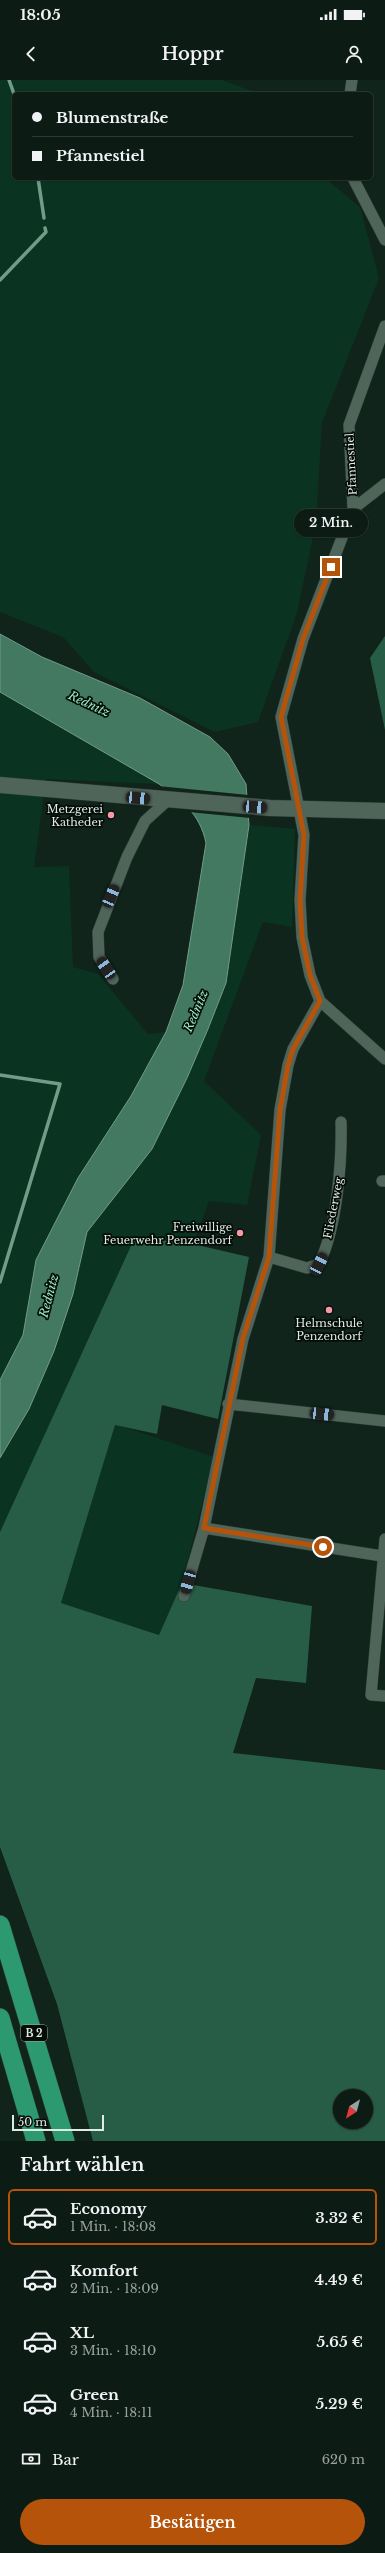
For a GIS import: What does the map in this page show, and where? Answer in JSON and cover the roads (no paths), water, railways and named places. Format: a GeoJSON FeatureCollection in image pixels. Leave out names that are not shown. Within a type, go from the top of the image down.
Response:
{"type":"FeatureCollection","features":[{"type":"Feature","properties":{"kind":"highway","name":"B 2"},"geometry":{"type":"LineString","coordinates":[[0,1925],[66,2141]]}},
{"type":"Feature","properties":{"kind":"highway","name":"B 2"},"geometry":{"type":"LineString","coordinates":[[0,2018],[36,2141]]}},
{"type":"Feature","properties":{"kind":"main road"},"geometry":{"type":"LineString","coordinates":[[0,785],[174,801],[298,810],[385,811]]}},
{"type":"Feature","properties":{"kind":"street"},"geometry":{"type":"LineString","coordinates":[[350,92],[352,80]]}},
{"type":"Feature","properties":{"kind":"street"},"geometry":{"type":"LineString","coordinates":[[353,180],[354,184],[385,240]]}},
{"type":"Feature","properties":{"kind":"street","name":"Pfannestiel"},"geometry":{"type":"LineString","coordinates":[[320,1001],[310,975],[302,937],[300,900],[304,835],[281,717],[303,639],[353,509],[349,425],[385,326]]}},
{"type":"Feature","properties":{"kind":"street"},"geometry":{"type":"LineString","coordinates":[[353,509],[385,484]]}},
{"type":"Feature","properties":{"kind":"street"},"geometry":{"type":"LineString","coordinates":[[113,978],[99,957],[98,932],[127,858],[145,821],[174,801]]}},
{"type":"Feature","properties":{"kind":"street"},"geometry":{"type":"LineString","coordinates":[[184,1596],[204,1528],[228,1404],[243,1338],[269,1257],[280,1110],[288,1065],[293,1049],[320,1001],[385,1059]]}},
{"type":"Feature","properties":{"kind":"street","name":"Fliederweg"},"geometry":{"type":"LineString","coordinates":[[269,1257],[307,1268],[319,1264],[324,1253],[338,1187],[342,1158],[341,1122]]}},
{"type":"Feature","properties":{"kind":"street"},"geometry":{"type":"LineString","coordinates":[[228,1404],[385,1421]]}},
{"type":"Feature","properties":{"kind":"street"},"geometry":{"type":"LineString","coordinates":[[204,1528],[382,1556]]}},
{"type":"Feature","properties":{"kind":"street"},"geometry":{"type":"LineString","coordinates":[[385,1539],[382,1556],[371,1695],[385,1696]]}},
{"type":"Feature","properties":{"kind":"water","name":"Rednitz"},"geometry":{"type":"Polygon","coordinates":[[[0,634],[42,657],[140,698],[210,737],[228,754],[246,784],[249,825],[226,983],[208,1029],[187,1078],[152,1149],[87,1232],[73,1294],[54,1351],[29,1409],[0,1458],[0,1380],[23,1335],[36,1260],[78,1178],[131,1096],[166,1032],[183,985],[206,843],[195,816],[182,802],[159,784],[0,692],[0,634]]]}},
{"type":"Feature","properties":{"kind":"waterway"},"geometry":{"type":"LineString","coordinates":[[9,80],[13,92]]}},
{"type":"Feature","properties":{"kind":"waterway"},"geometry":{"type":"LineString","coordinates":[[38,180],[44,218]]}},
{"type":"Feature","properties":{"kind":"waterway"},"geometry":{"type":"LineString","coordinates":[[0,280],[46,232],[45,228]]}},
{"type":"Feature","properties":{"kind":"waterway"},"geometry":{"type":"LineString","coordinates":[[0,1075],[60,1084],[0,1282]]}},
{"type":"Feature","properties":{"kind":"place","name":"Metzgerei Katheder"},"geometry":{"type":"Point","coordinates":[111,815]}},
{"type":"Feature","properties":{"kind":"place","name":"Freiwillige Feuerwehr Penzendorf"},"geometry":{"type":"Point","coordinates":[240,1233]}},
{"type":"Feature","properties":{"kind":"place","name":"Helmschule Penzendorf"},"geometry":{"type":"Point","coordinates":[329,1310]}}]}
